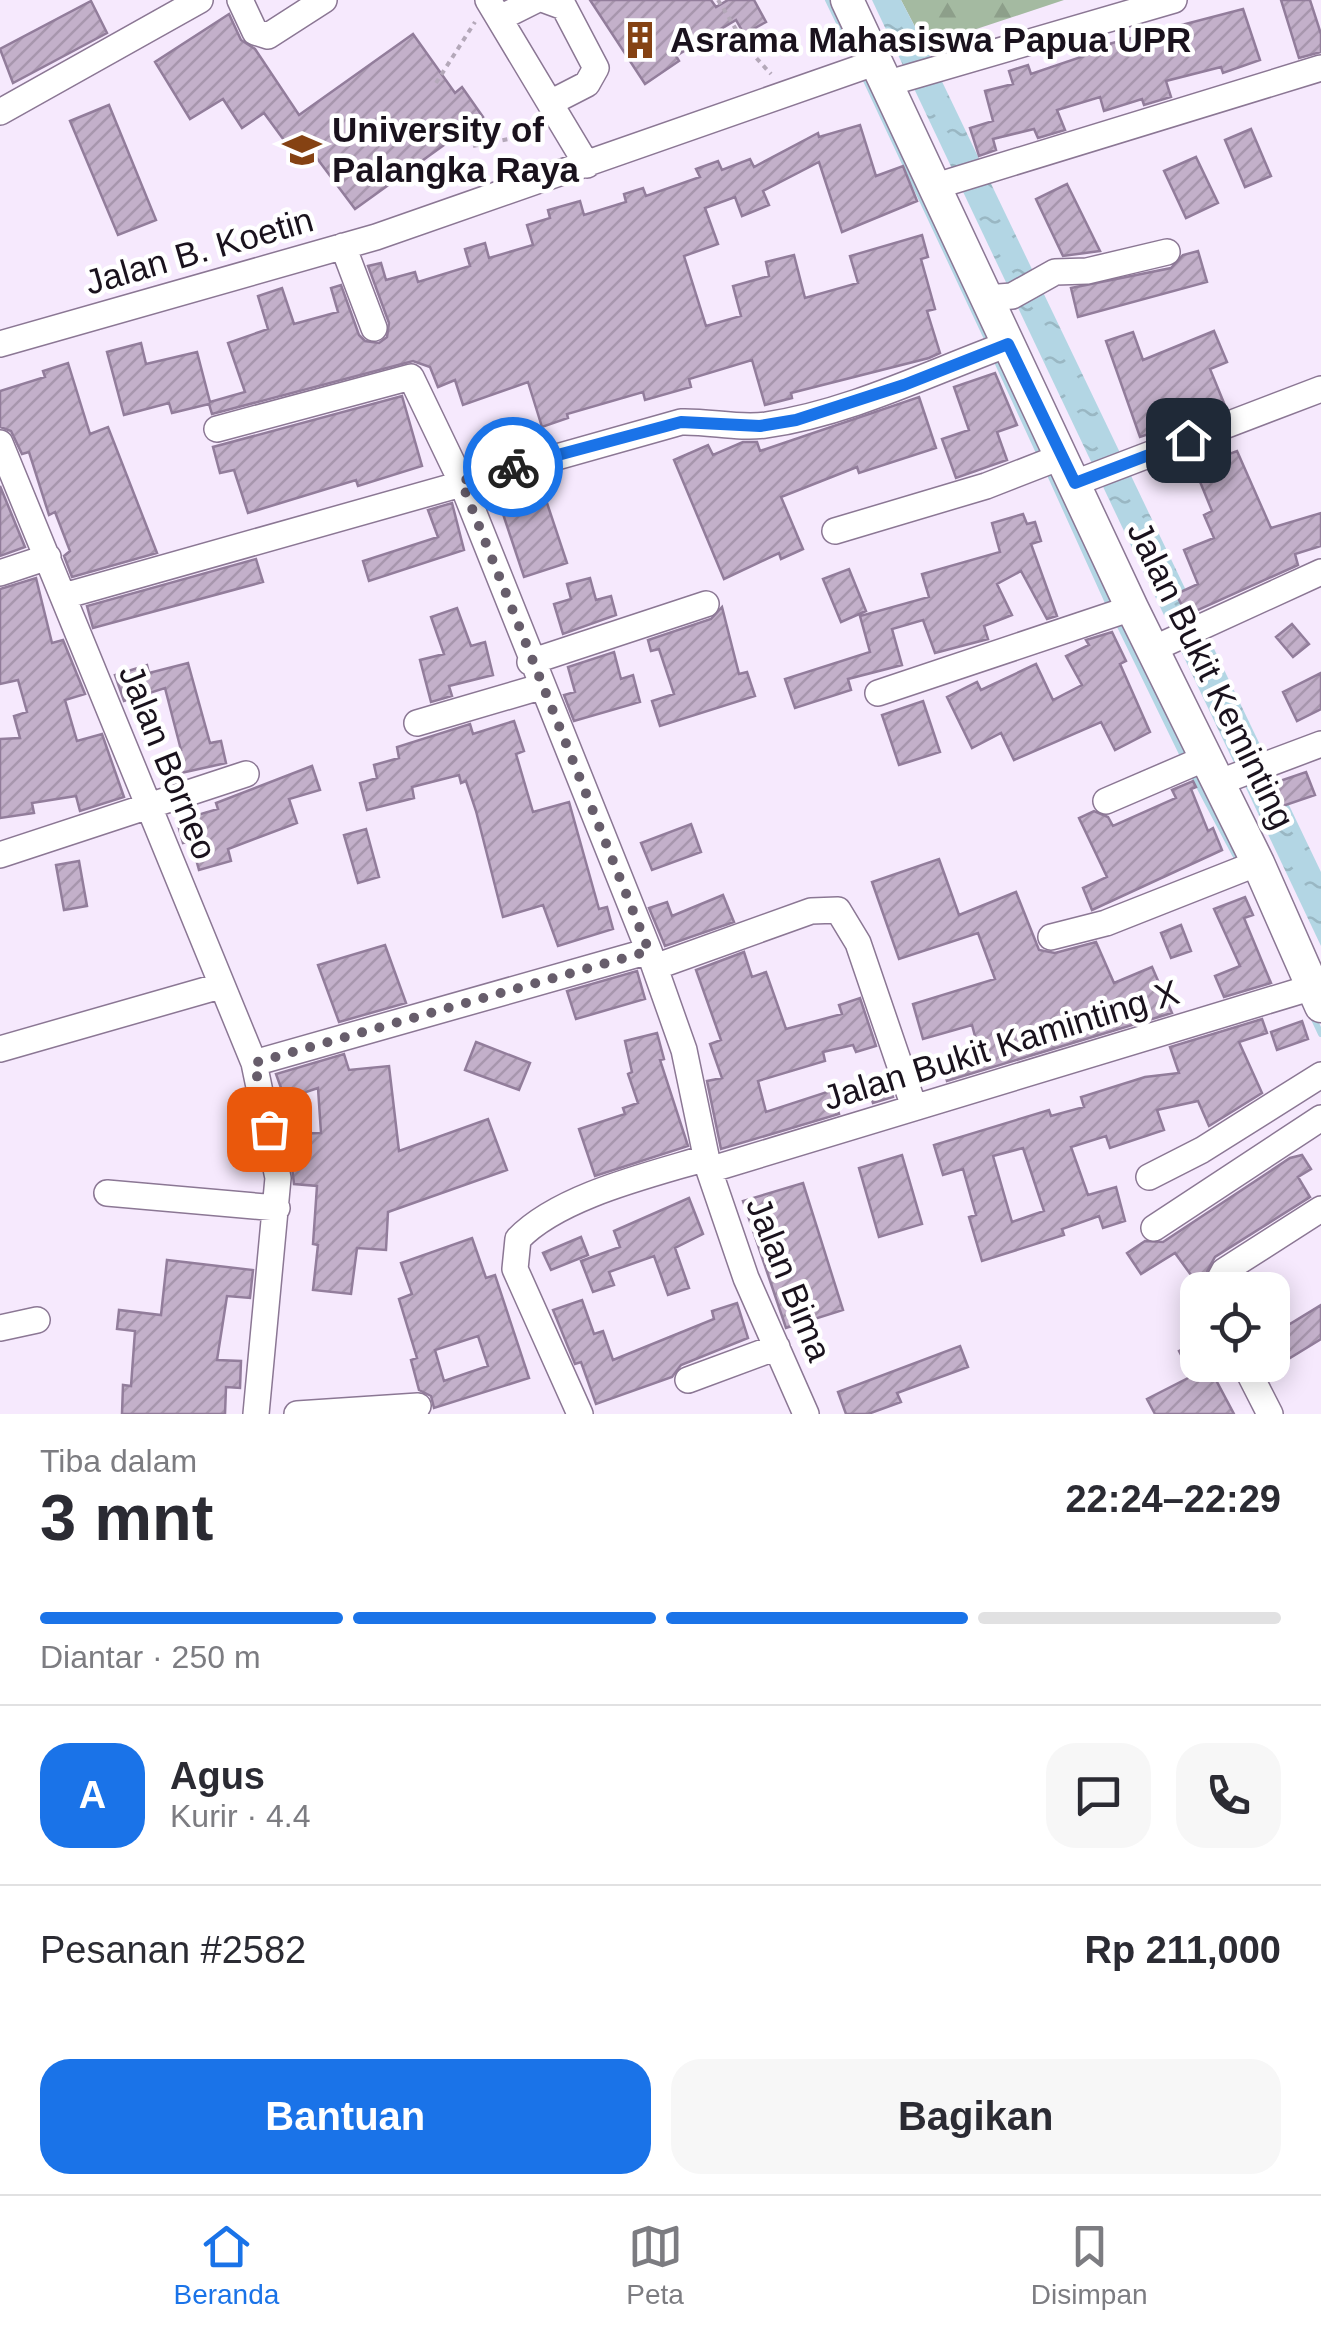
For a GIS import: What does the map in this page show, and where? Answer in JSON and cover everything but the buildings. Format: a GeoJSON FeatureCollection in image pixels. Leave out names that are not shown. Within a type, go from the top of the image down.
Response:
{"type":"FeatureCollection","features":[{"type":"Feature","properties":{"kind":"main road","name":"Jalan Bukit Keminting"},"geometry":{"type":"LineString","coordinates":[[847,0],[891,74],[999,297],[1008,344],[1078,471],[1132,608],[1164,643],[1317,997]]}},
{"type":"Feature","properties":{"kind":"street"},"geometry":{"type":"LineString","coordinates":[[0,112],[200,0]]}},
{"type":"Feature","properties":{"kind":"street"},"geometry":{"type":"LineString","coordinates":[[240,0],[255,32],[268,36],[324,0]]}},
{"type":"Feature","properties":{"kind":"street"},"geometry":{"type":"LineString","coordinates":[[536,0],[493,7],[587,165]]}},
{"type":"Feature","properties":{"kind":"street"},"geometry":{"type":"LineString","coordinates":[[544,0],[564,7],[596,68],[587,84],[556,113]]}},
{"type":"Feature","properties":{"kind":"street","name":"Jalan B. Koetin"},"geometry":{"type":"LineString","coordinates":[[0,344],[343,246],[784,95],[936,68],[1174,0]]}},
{"type":"Feature","properties":{"kind":"street"},"geometry":{"type":"LineString","coordinates":[[944,182],[1321,68]]}},
{"type":"Feature","properties":{"kind":"street"},"geometry":{"type":"LineString","coordinates":[[343,246],[374,328]]}},
{"type":"Feature","properties":{"kind":"street"},"geometry":{"type":"LineString","coordinates":[[999,297],[1037,285],[1055,272],[1087,271],[1167,252]]}},
{"type":"Feature","properties":{"kind":"street"},"geometry":{"type":"LineString","coordinates":[[64,596],[681,422],[760,426],[796,420],[904,385],[1008,344]]}},
{"type":"Feature","properties":{"kind":"street","name":"Jalan Bima"},"geometry":{"type":"LineString","coordinates":[[217,429],[412,377],[461,481],[530,662],[652,959],[684,1050],[708,1164],[746,1278],[806,1414]]}},
{"type":"Feature","properties":{"kind":"street"},"geometry":{"type":"LineString","coordinates":[[835,531],[986,486],[1124,466],[1321,389]]}},
{"type":"Feature","properties":{"kind":"street","name":"Jalan Borneo"},"geometry":{"type":"LineString","coordinates":[[0,443],[254,1063],[278,1178],[256,1414]]}},
{"type":"Feature","properties":{"kind":"street"},"geometry":{"type":"LineString","coordinates":[[0,574],[48,557]]}},
{"type":"Feature","properties":{"kind":"street"},"geometry":{"type":"LineString","coordinates":[[1164,643],[1321,572]]}},
{"type":"Feature","properties":{"kind":"street"},"geometry":{"type":"LineString","coordinates":[[530,662],[706,604]]}},
{"type":"Feature","properties":{"kind":"street"},"geometry":{"type":"LineString","coordinates":[[878,693],[1132,608]]}},
{"type":"Feature","properties":{"kind":"street"},"geometry":{"type":"LineString","coordinates":[[417,723],[540,687]]}},
{"type":"Feature","properties":{"kind":"street"},"geometry":{"type":"LineString","coordinates":[[1106,800],[1268,762],[1321,744]]}},
{"type":"Feature","properties":{"kind":"street"},"geometry":{"type":"LineString","coordinates":[[0,855],[151,809],[246,774]]}},
{"type":"Feature","properties":{"kind":"street"},"geometry":{"type":"LineString","coordinates":[[1051,937],[1106,923],[1258,864]]}},
{"type":"Feature","properties":{"kind":"street"},"geometry":{"type":"LineString","coordinates":[[254,1063],[652,959],[811,910],[838,910],[858,943],[914,1107]]}},
{"type":"Feature","properties":{"kind":"street"},"geometry":{"type":"LineString","coordinates":[[0,1049],[220,986]]}},
{"type":"Feature","properties":{"kind":"street","name":"Jalan Bukit Kaminting X"},"geometry":{"type":"LineString","coordinates":[[580,1414],[515,1269],[518,1239],[546,1216],[581,1201],[708,1164],[1317,997]]}},
{"type":"Feature","properties":{"kind":"street"},"geometry":{"type":"LineString","coordinates":[[1149,1177],[1202,1150],[1321,1075]]}},
{"type":"Feature","properties":{"kind":"street"},"geometry":{"type":"LineString","coordinates":[[1154,1228],[1321,1118]]}},
{"type":"Feature","properties":{"kind":"street"},"geometry":{"type":"LineString","coordinates":[[107,1192],[277,1208]]}},
{"type":"Feature","properties":{"kind":"street"},"geometry":{"type":"LineString","coordinates":[[1223,1272],[1321,1209]]}},
{"type":"Feature","properties":{"kind":"street"},"geometry":{"type":"LineString","coordinates":[[0,1328],[37,1320]]}},
{"type":"Feature","properties":{"kind":"street"},"geometry":{"type":"LineString","coordinates":[[688,1380],[777,1347]]}},
{"type":"Feature","properties":{"kind":"street"},"geometry":{"type":"LineString","coordinates":[[1254,1382],[1270,1414]]}},
{"type":"Feature","properties":{"kind":"street"},"geometry":{"type":"LineString","coordinates":[[297,1414],[418,1406]]}},
{"type":"Feature","properties":{"kind":"path"},"geometry":{"type":"LineString","coordinates":[[718,0],[784,95]]}},
{"type":"Feature","properties":{"kind":"path"},"geometry":{"type":"LineString","coordinates":[[436,83],[493,7]]}},
{"type":"Feature","properties":{"kind":"path"},"geometry":{"type":"LineString","coordinates":[[473,146],[524,138],[556,113]]}},
{"type":"Feature","properties":{"kind":"green space"},"geometry":{"type":"Polygon","coordinates":[[[901,0],[1064,0],[925,46],[901,0]]]}},
{"type":"Feature","properties":{"kind":"water"},"geometry":{"type":"Polygon","coordinates":[[[872,0],[901,0],[925,46],[1321,872],[1321,946],[872,0]]]}},
{"type":"Feature","properties":{"kind":"waterway"},"geometry":{"type":"LineString","coordinates":[[828,0],[858,62]]}},
{"type":"Feature","properties":{"kind":"waterway"},"geometry":{"type":"LineString","coordinates":[[863,74],[989,343]]}},
{"type":"Feature","properties":{"kind":"waterway"},"geometry":{"type":"LineString","coordinates":[[994,355],[1041,457]]}},
{"type":"Feature","properties":{"kind":"waterway"},"geometry":{"type":"LineString","coordinates":[[1047,468],[1110,607]]}},
{"type":"Feature","properties":{"kind":"waterway"},"geometry":{"type":"LineString","coordinates":[[1116,618],[1185,760]]}},
{"type":"Feature","properties":{"kind":"waterway"},"geometry":{"type":"LineString","coordinates":[[1191,771],[1241,866]]}},
{"type":"Feature","properties":{"kind":"waterway"},"geometry":{"type":"LineString","coordinates":[[1313,1017],[1321,1034]]}},
{"type":"Feature","properties":{"kind":"way so far"},"geometry":{"type":"LineString","coordinates":[[269,1129],[254,1063],[649,951],[540,687],[461,481],[513,467]]}},
{"type":"Feature","properties":{"kind":"place","name":"Asrama Mahasiswa Papua UPR"},"geometry":{"type":"Point","coordinates":[640,40]}},
{"type":"Feature","properties":{"kind":"place","name":"University of Palangka Raya"},"geometry":{"type":"Point","coordinates":[302,150]}},
{"type":"Feature","properties":{"kind":"route"},"geometry":{"type":"LineString","coordinates":[[513,467],[681,422],[713,420],[760,426],[796,420],[904,385],[1008,344],[1075,483],[1188,440]]}}]}
